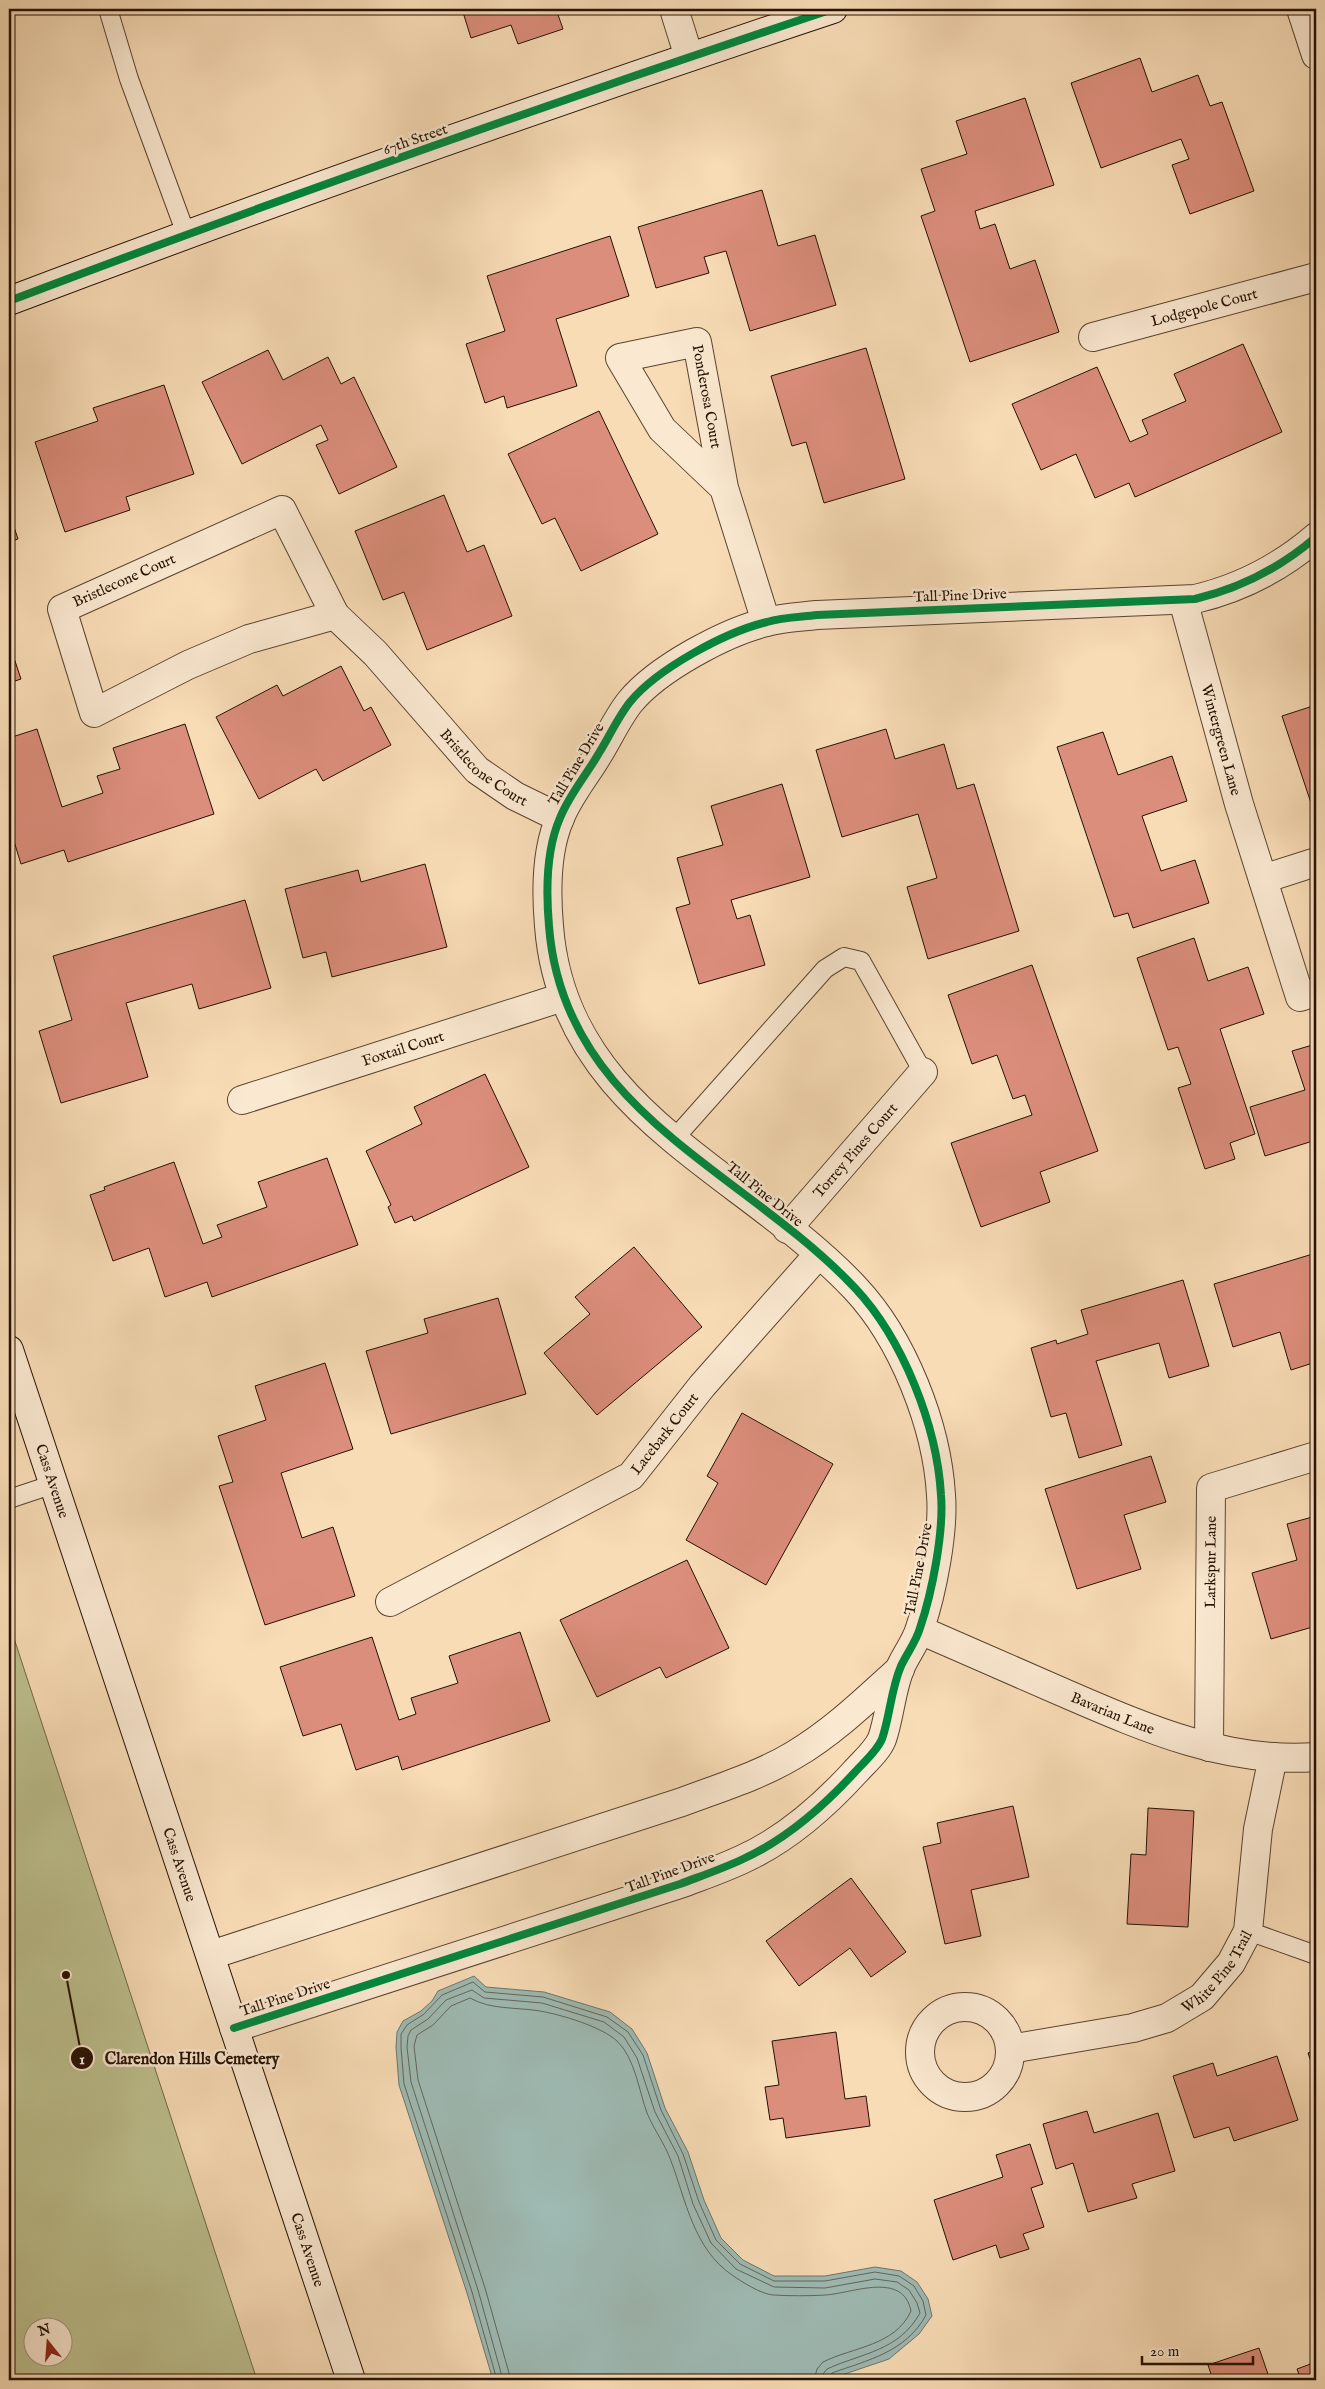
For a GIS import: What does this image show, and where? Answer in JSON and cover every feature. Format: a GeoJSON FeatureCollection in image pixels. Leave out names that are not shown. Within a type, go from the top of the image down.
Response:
{"type":"FeatureCollection","features":[{"type":"Feature","properties":{"kind":"street"},"geometry":{"type":"LineString","coordinates":[[674,9],[689,57]]}},
{"type":"Feature","properties":{"kind":"street","name":"67th Street"},"geometry":{"type":"LineString","coordinates":[[9,301],[186,234],[689,57],[833,9]]}},
{"type":"Feature","properties":{"kind":"street"},"geometry":{"type":"LineString","coordinates":[[1300,9],[1316,55]]}},
{"type":"Feature","properties":{"kind":"street","name":"Lodgepole Court"},"geometry":{"type":"LineString","coordinates":[[1092,337],[1316,277]]}},
{"type":"Feature","properties":{"kind":"street","name":"Ponderosa Court"},"geometry":{"type":"LineString","coordinates":[[724,488],[662,429],[620,358],[697,342],[724,488],[766,622]]}},
{"type":"Feature","properties":{"kind":"street","name":"Bristlecone Court"},"geometry":{"type":"LineString","coordinates":[[336,615],[249,639],[188,665],[94,713],[62,608],[282,510],[336,615],[375,652],[477,770],[515,796],[560,818]]}},
{"type":"Feature","properties":{"kind":"street","name":"Tall Pine Drive"},"geometry":{"type":"LineString","coordinates":[[234,2028],[671,1887],[746,1858],[804,1821],[832,1798],[880,1744],[900,1669],[920,1630],[941,1526],[941,1495],[925,1414],[905,1363],[878,1316],[854,1288],[787,1229],[649,1120],[612,1082],[584,1041],[563,997],[550,950],[548,912],[548,872],[560,818],[630,702],[665,672],[707,645],[766,622],[826,615],[1183,600],[1221,593],[1259,578],[1296,555],[1316,537]]}},
{"type":"Feature","properties":{"kind":"street","name":"Wintergreen Lane"},"geometry":{"type":"LineString","coordinates":[[1183,600],[1239,804],[1300,997],[1316,992]]}},
{"type":"Feature","properties":{"kind":"street"},"geometry":{"type":"LineString","coordinates":[[1263,879],[1316,862]]}},
{"type":"Feature","properties":{"kind":"street","name":"Foxtail Court"},"geometry":{"type":"LineString","coordinates":[[242,1100],[563,997]]}},
{"type":"Feature","properties":{"kind":"street","name":"Torrey Pines Court"},"geometry":{"type":"LineString","coordinates":[[787,1229],[923,1072]]}},
{"type":"Feature","properties":{"kind":"street","name":"Lacebark Court"},"geometry":{"type":"LineString","coordinates":[[390,1602],[631,1476],[702,1386],[818,1255]]}},
{"type":"Feature","properties":{"kind":"street","name":"Cass Avenue"},"geometry":{"type":"LineString","coordinates":[[9,1350],[351,2380]]}},
{"type":"Feature","properties":{"kind":"street","name":"Larkspur Lane"},"geometry":{"type":"LineString","coordinates":[[1209,1747],[1211,1488],[1316,1456]]}},
{"type":"Feature","properties":{"kind":"street","name":"Bavarian Lane"},"geometry":{"type":"LineString","coordinates":[[920,1630],[1114,1715],[1163,1734],[1209,1747],[1273,1757],[1316,1757]]}},
{"type":"Feature","properties":{"kind":"street","name":"Tall Pine Drive"},"geometry":{"type":"LineString","coordinates":[[210,1955],[682,1802],[752,1776],[794,1755],[846,1719],[900,1669]]}},
{"type":"Feature","properties":{"kind":"street","name":"White Pine Trail"},"geometry":{"type":"LineString","coordinates":[[1010,2049],[1133,2028],[1167,2018],[1202,1997],[1231,1963],[1248,1931],[1258,1829],[1273,1757]]}},
{"type":"Feature","properties":{"kind":"lane"},"geometry":{"type":"LineString","coordinates":[[108,9],[129,79],[186,234]]}},
{"type":"Feature","properties":{"kind":"lane"},"geometry":{"type":"LineString","coordinates":[[674,1139],[825,969],[844,957],[860,961],[923,1072]]}},
{"type":"Feature","properties":{"kind":"lane"},"geometry":{"type":"LineString","coordinates":[[9,1499],[54,1484]]}},
{"type":"Feature","properties":{"kind":"lane"},"geometry":{"type":"LineString","coordinates":[[1248,1931],[1316,1955]]}},
{"type":"Feature","properties":{"kind":"green space"},"geometry":{"type":"Polygon","coordinates":[[[9,1623],[257,2380],[9,2380],[9,1623]]]}},
{"type":"Feature","properties":{"kind":"water"},"geometry":{"type":"Polygon","coordinates":[[[474,1976],[486,1987],[544,1992],[610,2012],[632,2029],[647,2053],[665,2108],[688,2152],[704,2200],[721,2238],[743,2260],[774,2276],[825,2276],[875,2267],[901,2271],[917,2282],[928,2299],[932,2316],[919,2334],[889,2359],[827,2380],[493,2380],[467,2293],[399,2085],[396,2047],[397,2032],[403,2021],[421,2011],[432,2001],[438,1991],[474,1976]]]}},
{"type":"Feature","properties":{"kind":"building"},"geometry":{"type":"Polygon","coordinates":[[[462,9],[556,9],[563,29],[518,44],[511,25],[471,38],[462,9]]]}},
{"type":"Feature","properties":{"kind":"building"},"geometry":{"type":"Polygon","coordinates":[[[1140,58],[1152,92],[1198,75],[1210,106],[1222,102],[1254,191],[1190,214],[1172,165],[1189,159],[1181,139],[1101,168],[1071,83],[1140,58]]]}},
{"type":"Feature","properties":{"kind":"building"},"geometry":{"type":"Polygon","coordinates":[[[1025,98],[1054,185],[975,211],[980,229],[995,224],[1010,269],[1035,260],[1059,332],[970,362],[921,216],[935,211],[921,169],[967,154],[956,121],[1025,98]]]}},
{"type":"Feature","properties":{"kind":"building"},"geometry":{"type":"Polygon","coordinates":[[[762,190],[778,246],[815,235],[836,305],[750,331],[726,251],[704,257],[709,273],[656,288],[638,227],[762,190]]]}},
{"type":"Feature","properties":{"kind":"building"},"geometry":{"type":"Polygon","coordinates":[[[610,236],[629,296],[556,319],[577,386],[507,408],[504,396],[485,403],[466,344],[505,331],[487,276],[610,236]]]}},
{"type":"Feature","properties":{"kind":"building"},"geometry":{"type":"Polygon","coordinates":[[[1243,344],[1282,432],[1135,497],[1129,483],[1095,498],[1076,454],[1041,470],[1012,404],[1097,367],[1130,442],[1148,434],[1142,420],[1186,401],[1174,374],[1243,344]]]}},
{"type":"Feature","properties":{"kind":"building"},"geometry":{"type":"Polygon","coordinates":[[[866,348],[905,479],[824,503],[806,442],[792,446],[771,376],[866,348]]]}},
{"type":"Feature","properties":{"kind":"building"},"geometry":{"type":"Polygon","coordinates":[[[268,350],[283,380],[328,357],[341,384],[354,377],[397,467],[339,494],[316,445],[328,440],[321,425],[242,464],[202,382],[268,350]]]}},
{"type":"Feature","properties":{"kind":"building"},"geometry":{"type":"Polygon","coordinates":[[[164,385],[194,474],[126,497],[130,510],[65,532],[35,442],[98,421],[93,408],[164,385]]]}},
{"type":"Feature","properties":{"kind":"building"},"geometry":{"type":"Polygon","coordinates":[[[599,411],[658,534],[581,571],[555,518],[542,524],[508,454],[599,411]]]}},
{"type":"Feature","properties":{"kind":"building"},"geometry":{"type":"Polygon","coordinates":[[[444,495],[467,552],[484,545],[512,616],[427,650],[404,592],[383,600],[355,531],[444,495]]]}},
{"type":"Feature","properties":{"kind":"building"},"geometry":{"type":"Polygon","coordinates":[[[9,512],[18,539],[9,542],[9,512]]]}},
{"type":"Feature","properties":{"kind":"building"},"geometry":{"type":"Polygon","coordinates":[[[9,643],[21,679],[9,683],[9,643]]]}},
{"type":"Feature","properties":{"kind":"building"},"geometry":{"type":"Polygon","coordinates":[[[341,666],[364,711],[371,707],[391,745],[323,781],[316,769],[259,799],[216,717],[277,685],[283,696],[341,666]]]}},
{"type":"Feature","properties":{"kind":"building"},"geometry":{"type":"Polygon","coordinates":[[[1316,705],[1316,804],[1312,806],[1282,716],[1316,705]]]}},
{"type":"Feature","properties":{"kind":"building"},"geometry":{"type":"Polygon","coordinates":[[[185,724],[214,814],[68,862],[64,850],[21,864],[9,825],[9,738],[37,729],[62,807],[103,793],[97,776],[120,769],[113,748],[185,724]]]}},
{"type":"Feature","properties":{"kind":"building"},"geometry":{"type":"Polygon","coordinates":[[[886,729],[895,759],[944,744],[957,789],[974,784],[1019,931],[928,959],[907,887],[937,878],[918,814],[842,837],[816,750],[886,729]]]}},
{"type":"Feature","properties":{"kind":"building"},"geometry":{"type":"Polygon","coordinates":[[[1103,732],[1118,775],[1172,756],[1187,801],[1142,816],[1161,871],[1195,860],[1209,903],[1133,928],[1128,913],[1114,917],[1057,747],[1103,732]]]}},
{"type":"Feature","properties":{"kind":"building"},"geometry":{"type":"Polygon","coordinates":[[[782,784],[810,877],[731,900],[737,919],[750,915],[765,965],[699,984],[676,908],[690,904],[677,858],[723,845],[711,806],[782,784]]]}},
{"type":"Feature","properties":{"kind":"building"},"geometry":{"type":"Polygon","coordinates":[[[425,864],[447,947],[332,977],[326,952],[303,958],[285,889],[358,870],[361,882],[425,864]]]}},
{"type":"Feature","properties":{"kind":"building"},"geometry":{"type":"Polygon","coordinates":[[[245,900],[271,988],[199,1009],[192,984],[126,1003],[148,1077],[61,1103],[39,1031],[72,1020],[53,956],[245,900]]]}},
{"type":"Feature","properties":{"kind":"building"},"geometry":{"type":"Polygon","coordinates":[[[1194,938],[1208,981],[1248,967],[1264,1014],[1220,1029],[1255,1134],[1230,1143],[1235,1159],[1205,1169],[1178,1088],[1191,1084],[1178,1047],[1168,1050],[1137,958],[1194,938]]]}},
{"type":"Feature","properties":{"kind":"building"},"geometry":{"type":"Polygon","coordinates":[[[1032,965],[1098,1151],[1040,1172],[1050,1202],[981,1227],[951,1143],[1032,1115],[1025,1095],[1013,1099],[997,1055],[972,1064],[948,995],[1032,965]]]}},
{"type":"Feature","properties":{"kind":"building"},"geometry":{"type":"Polygon","coordinates":[[[1316,1044],[1316,1140],[1265,1156],[1250,1107],[1305,1090],[1292,1051],[1316,1044]]]}},
{"type":"Feature","properties":{"kind":"building"},"geometry":{"type":"Polygon","coordinates":[[[485,1074],[529,1167],[414,1221],[412,1216],[395,1223],[388,1207],[391,1205],[366,1151],[422,1124],[414,1107],[485,1074]]]}},
{"type":"Feature","properties":{"kind":"building"},"geometry":{"type":"Polygon","coordinates":[[[327,1158],[358,1245],[212,1297],[207,1282],[165,1297],[149,1248],[113,1261],[90,1195],[105,1190],[104,1187],[174,1162],[203,1244],[222,1237],[217,1225],[267,1207],[258,1182],[327,1158]]]}},
{"type":"Feature","properties":{"kind":"building"},"geometry":{"type":"Polygon","coordinates":[[[634,1247],[702,1327],[597,1415],[544,1353],[590,1314],[575,1297],[634,1247]]]}},
{"type":"Feature","properties":{"kind":"building"},"geometry":{"type":"Polygon","coordinates":[[[1316,1253],[1316,1362],[1291,1370],[1280,1332],[1233,1347],[1214,1284],[1316,1253]]]}},
{"type":"Feature","properties":{"kind":"building"},"geometry":{"type":"Polygon","coordinates":[[[1183,1280],[1209,1366],[1169,1378],[1159,1343],[1096,1361],[1122,1445],[1079,1458],[1066,1413],[1051,1417],[1031,1348],[1056,1340],[1057,1344],[1088,1334],[1081,1310],[1183,1280]]]}},
{"type":"Feature","properties":{"kind":"building"},"geometry":{"type":"Polygon","coordinates":[[[498,1298],[526,1394],[391,1434],[366,1351],[428,1333],[424,1319],[498,1298]]]}},
{"type":"Feature","properties":{"kind":"building"},"geometry":{"type":"Polygon","coordinates":[[[325,1363],[353,1449],[281,1473],[302,1538],[333,1527],[355,1596],[265,1625],[219,1486],[233,1482],[218,1436],[266,1420],[255,1386],[325,1363]]]}},
{"type":"Feature","properties":{"kind":"building"},"geometry":{"type":"Polygon","coordinates":[[[742,1413],[833,1464],[766,1585],[686,1540],[718,1483],[707,1476],[742,1413]]]}},
{"type":"Feature","properties":{"kind":"building"},"geometry":{"type":"Polygon","coordinates":[[[1151,1456],[1166,1502],[1124,1515],[1141,1569],[1077,1589],[1045,1489],[1151,1456]]]}},
{"type":"Feature","properties":{"kind":"building"},"geometry":{"type":"Polygon","coordinates":[[[1316,1516],[1316,1626],[1271,1639],[1252,1573],[1297,1560],[1287,1524],[1316,1516]]]}},
{"type":"Feature","properties":{"kind":"building"},"geometry":{"type":"Polygon","coordinates":[[[687,1560],[729,1648],[666,1678],[660,1667],[597,1697],[560,1620],[687,1560]]]}},
{"type":"Feature","properties":{"kind":"building"},"geometry":{"type":"Polygon","coordinates":[[[520,1632],[550,1721],[402,1770],[398,1756],[356,1770],[341,1724],[303,1736],[280,1667],[372,1637],[399,1720],[416,1714],[411,1698],[458,1683],[449,1656],[520,1632]]]}},
{"type":"Feature","properties":{"kind":"building"},"geometry":{"type":"Polygon","coordinates":[[[1013,1806],[1029,1877],[971,1890],[981,1936],[945,1944],[923,1847],[941,1843],[937,1823],[1013,1806]]]}},
{"type":"Feature","properties":{"kind":"building"},"geometry":{"type":"Polygon","coordinates":[[[1148,1808],[1194,1811],[1188,1927],[1127,1924],[1131,1854],[1146,1855],[1148,1808]]]}},
{"type":"Feature","properties":{"kind":"building"},"geometry":{"type":"Polygon","coordinates":[[[851,1878],[906,1952],[871,1977],[850,1948],[799,1986],[766,1941],[851,1878]]]}},
{"type":"Feature","properties":{"kind":"building"},"geometry":{"type":"Polygon","coordinates":[[[836,2032],[845,2099],[866,2096],[870,2126],[786,2138],[783,2118],[770,2120],[765,2087],[779,2085],[772,2041],[836,2032]]]}},
{"type":"Feature","properties":{"kind":"building"},"geometry":{"type":"Polygon","coordinates":[[[1316,2050],[1316,2076],[1308,2053],[1316,2050]]]}},
{"type":"Feature","properties":{"kind":"building"},"geometry":{"type":"Polygon","coordinates":[[[1277,2056],[1298,2120],[1234,2141],[1229,2127],[1194,2138],[1173,2076],[1213,2063],[1217,2076],[1277,2056]]]}},
{"type":"Feature","properties":{"kind":"building"},"geometry":{"type":"Polygon","coordinates":[[[1087,2111],[1094,2133],[1158,2113],[1175,2171],[1132,2184],[1137,2198],[1088,2212],[1073,2163],[1056,2169],[1043,2124],[1087,2111]]]}},
{"type":"Feature","properties":{"kind":"building"},"geometry":{"type":"Polygon","coordinates":[[[1030,2144],[1043,2184],[1031,2188],[1044,2227],[1023,2234],[1029,2249],[1000,2258],[996,2245],[953,2260],[934,2200],[1003,2177],[996,2155],[1030,2144]]]}},
{"type":"Feature","properties":{"kind":"building"},"geometry":{"type":"Polygon","coordinates":[[[1259,2348],[1270,2380],[1213,2380],[1208,2365],[1259,2348]]]}},
{"type":"Feature","properties":{"kind":"building"},"geometry":{"type":"Polygon","coordinates":[[[1316,2362],[1316,2380],[1301,2380],[1297,2369],[1316,2362]]]}},
{"type":"Feature","properties":{"kind":"cycle path"},"geometry":{"type":"LineString","coordinates":[[9,301],[419,151],[833,9]]}},
{"type":"Feature","properties":{"kind":"cycle path"},"geometry":{"type":"LineString","coordinates":[[234,2028],[680,1884],[735,1863],[775,1842],[817,1810],[877,1748],[885,1730],[898,1675],[903,1661],[916,1638],[924,1614],[933,1580],[941,1526],[941,1495],[938,1468],[925,1413],[902,1358],[888,1332],[855,1288],[811,1246],[666,1133],[623,1091],[587,1044],[562,990],[548,913],[548,871],[555,830],[568,801],[630,702],[657,677],[693,653],[732,634],[773,620],[817,615],[1195,599],[1229,589],[1260,575],[1289,558],[1316,537]]}},
{"type":"Feature","properties":{"kind":"place","name":"Clarendon Hills Cemetery"},"geometry":{"type":"Point","coordinates":[66,1975]}}]}
